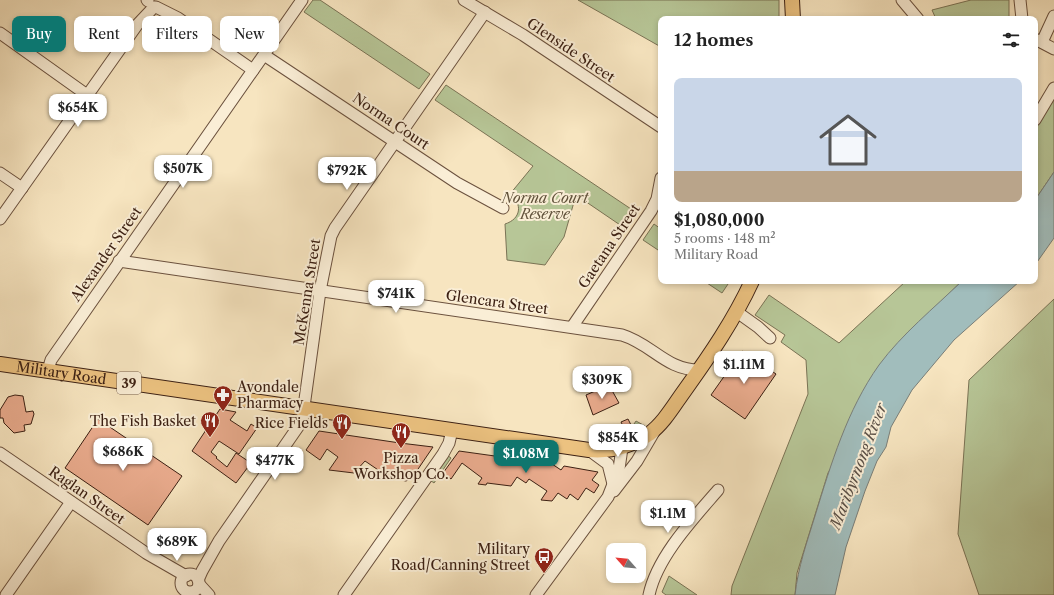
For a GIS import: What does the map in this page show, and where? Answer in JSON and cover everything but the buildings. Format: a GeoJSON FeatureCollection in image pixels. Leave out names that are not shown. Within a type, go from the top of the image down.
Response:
{"type":"FeatureCollection","features":[{"type":"Feature","properties":{"kind":"main road"},"geometry":{"type":"LineString","coordinates":[[792,0],[793,16]]}},
{"type":"Feature","properties":{"kind":"main road","name":"39"},"geometry":{"type":"LineString","coordinates":[[622,448],[642,439],[657,428],[699,370],[737,312],[751,284]]}},
{"type":"Feature","properties":{"kind":"main road","name":"Military Road"},"geometry":{"type":"LineString","coordinates":[[0,364],[589,450],[609,450],[622,448]]}},
{"type":"Feature","properties":{"kind":"street","name":"Alexander Street"},"geometry":{"type":"LineString","coordinates":[[48,370],[51,360],[302,0]]}},
{"type":"Feature","properties":{"kind":"street","name":"Glenside Street"},"geometry":{"type":"LineString","coordinates":[[464,0],[485,12],[658,125]]}},
{"type":"Feature","properties":{"kind":"street"},"geometry":{"type":"LineString","coordinates":[[902,0],[915,16]]}},
{"type":"Feature","properties":{"kind":"street"},"geometry":{"type":"LineString","coordinates":[[1020,0],[1022,16]]}},
{"type":"Feature","properties":{"kind":"street"},"geometry":{"type":"LineString","coordinates":[[0,219],[153,2],[253,70]]}},
{"type":"Feature","properties":{"kind":"street","name":"McKenna Street"},"geometry":{"type":"LineString","coordinates":[[190,586],[219,541],[300,425],[304,409],[320,291],[333,232],[485,12]]}},
{"type":"Feature","properties":{"kind":"street"},"geometry":{"type":"LineString","coordinates":[[1054,16],[1038,41],[1054,49]]}},
{"type":"Feature","properties":{"kind":"street"},"geometry":{"type":"LineString","coordinates":[[0,33],[87,95]]}},
{"type":"Feature","properties":{"kind":"street","name":"Norma Court"},"geometry":{"type":"LineString","coordinates":[[264,54],[457,183],[503,208]]}},
{"type":"Feature","properties":{"kind":"street"},"geometry":{"type":"LineString","coordinates":[[1038,115],[1054,88]]}},
{"type":"Feature","properties":{"kind":"street"},"geometry":{"type":"LineString","coordinates":[[0,173],[22,188]]}},
{"type":"Feature","properties":{"kind":"street","name":"Gaetana Street"},"geometry":{"type":"LineString","coordinates":[[572,327],[651,211],[658,194]]}},
{"type":"Feature","properties":{"kind":"street","name":"Glencara Street"},"geometry":{"type":"LineString","coordinates":[[119,261],[572,327],[631,338],[674,366],[684,370],[699,370]]}},
{"type":"Feature","properties":{"kind":"street"},"geometry":{"type":"LineString","coordinates":[[737,312],[758,327],[770,338]]}},
{"type":"Feature","properties":{"kind":"street","name":"Glencara Street"},"geometry":{"type":"LineString","coordinates":[[674,366],[682,377],[686,388]]}},
{"type":"Feature","properties":{"kind":"street"},"geometry":{"type":"LineString","coordinates":[[610,492],[615,491],[637,461],[657,428]]}},
{"type":"Feature","properties":{"kind":"street"},"geometry":{"type":"LineString","coordinates":[[344,595],[442,454],[449,442],[452,430]]}},
{"type":"Feature","properties":{"kind":"street"},"geometry":{"type":"LineString","coordinates":[[536,595],[610,492],[620,462],[622,448]]}},
{"type":"Feature","properties":{"kind":"street"},"geometry":{"type":"LineString","coordinates":[[589,450],[602,458],[610,467],[610,492]]}},
{"type":"Feature","properties":{"kind":"street","name":"Raglan Street"},"geometry":{"type":"LineString","coordinates":[[0,453],[157,561],[190,586],[209,595]]}},
{"type":"Feature","properties":{"kind":"street"},"geometry":{"type":"LineString","coordinates":[[648,595],[665,558],[695,517],[718,490]]}},
{"type":"Feature","properties":{"kind":"street"},"geometry":{"type":"LineString","coordinates":[[6,595],[71,502]]}},
{"type":"Feature","properties":{"kind":"green space"},"geometry":{"type":"Polygon","coordinates":[[[313,0],[320,0],[430,74],[419,89],[304,12],[313,0]]]}},
{"type":"Feature","properties":{"kind":"green space"},"geometry":{"type":"Polygon","coordinates":[[[578,0],[779,0],[779,16],[658,16],[658,45],[578,0]]]}},
{"type":"Feature","properties":{"kind":"green space"},"geometry":{"type":"Polygon","coordinates":[[[971,0],[1009,0],[1009,16],[935,16],[932,10],[971,0]]]}},
{"type":"Feature","properties":{"kind":"green space","name":"Norma Court Reserve"},"geometry":{"type":"Polygon","coordinates":[[[446,85],[637,213],[626,229],[576,195],[564,237],[545,265],[507,260],[505,224],[514,219],[518,211],[517,202],[510,194],[533,166],[435,100],[446,85]]]}},
{"type":"Feature","properties":{"kind":"green space"},"geometry":{"type":"Polygon","coordinates":[[[1054,97],[1054,172],[1038,196],[1038,122],[1054,97]]]}},
{"type":"Feature","properties":{"kind":"green space"},"geometry":{"type":"Polygon","coordinates":[[[654,224],[658,227],[658,250],[643,240],[654,224]]]}},
{"type":"Feature","properties":{"kind":"green space"},"geometry":{"type":"Polygon","coordinates":[[[708,284],[728,284],[722,293],[708,284]]]}},
{"type":"Feature","properties":{"kind":"green space"},"geometry":{"type":"Polygon","coordinates":[[[903,284],[959,284],[907,334],[828,473],[797,573],[795,595],[731,595],[732,586],[808,394],[806,360],[781,342],[785,335],[755,315],[769,295],[839,343],[903,284]]]}},
{"type":"Feature","properties":{"kind":"green space"},"geometry":{"type":"Polygon","coordinates":[[[1054,299],[1054,595],[979,595],[958,534],[969,380],[1054,299]]]}},
{"type":"Feature","properties":{"kind":"green space"},"geometry":{"type":"Polygon","coordinates":[[[636,421],[645,426],[629,436],[611,442],[610,437],[632,427],[636,421]]]}},
{"type":"Feature","properties":{"kind":"green space"},"geometry":{"type":"Polygon","coordinates":[[[447,455],[451,458],[434,483],[430,480],[447,455]]]}},
{"type":"Feature","properties":{"kind":"green space"},"geometry":{"type":"Polygon","coordinates":[[[669,576],[697,595],[666,595],[662,592],[669,576]]]}},
{"type":"Feature","properties":{"kind":"water"},"geometry":{"type":"Polygon","coordinates":[[[1054,172],[1054,238],[1038,261],[1038,196],[1054,172]]]}},
{"type":"Feature","properties":{"kind":"water","name":"Maribyrnong River"},"geometry":{"type":"Polygon","coordinates":[[[959,284],[1017,284],[954,340],[912,390],[891,427],[886,447],[877,461],[865,491],[846,547],[835,595],[795,595],[803,555],[827,477],[849,419],[868,382],[879,365],[908,332],[959,284]]]}},
{"type":"Feature","properties":{"kind":"place","name":"Avondale Pharmacy"},"geometry":{"type":"Point","coordinates":[223,412]}},
{"type":"Feature","properties":{"kind":"place","name":"The Fish Basket"},"geometry":{"type":"Point","coordinates":[210,438]}},
{"type":"Feature","properties":{"kind":"place","name":"Rice Fields"},"geometry":{"type":"Point","coordinates":[342,440]}},
{"type":"Feature","properties":{"kind":"place","name":"Pizza Workshop Co."},"geometry":{"type":"Point","coordinates":[401,449]}},
{"type":"Feature","properties":{"kind":"place","name":"Military Road/Canning Street"},"geometry":{"type":"Point","coordinates":[544,574]}}]}
